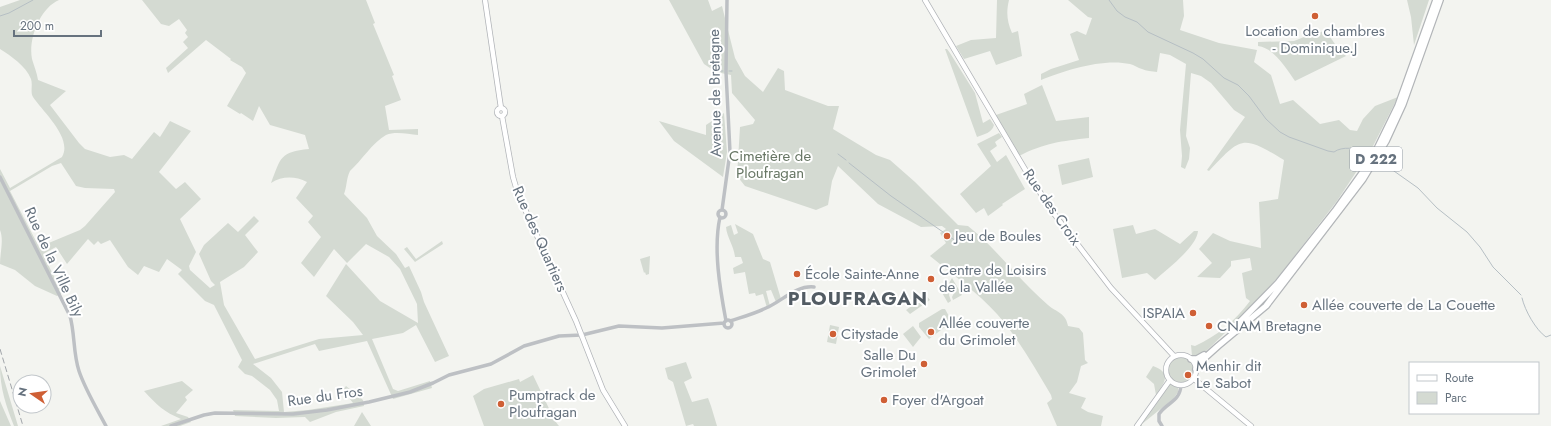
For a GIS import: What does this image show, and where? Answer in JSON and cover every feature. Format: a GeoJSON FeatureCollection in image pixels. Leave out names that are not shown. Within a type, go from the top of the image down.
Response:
{"type":"FeatureCollection","features":[{"type":"Feature","properties":{"kind":"highway","name":"D 222"},"geometry":{"type":"LineString","coordinates":[[1191,359],[1202,357],[1270,293],[1358,179],[1378,147],[1398,106],[1436,0]]}},
{"type":"Feature","properties":{"kind":"highway","name":"D 222"},"geometry":{"type":"LineString","coordinates":[[1196,369],[1199,363],[1270,301],[1368,173],[1404,104],[1440,0]]}},
{"type":"Feature","properties":{"kind":"main road","name":"Rue des Quartiers"},"geometry":{"type":"LineString","coordinates":[[485,0],[501,108],[498,109],[497,112],[502,116],[513,177],[518,194],[582,335],[603,390],[625,426]]}},
{"type":"Feature","properties":{"kind":"main road","name":"Rue des Croix"},"geometry":{"type":"LineString","coordinates":[[924,0],[1026,171],[1055,215],[1111,288],[1174,356]]}},
{"type":"Feature","properties":{"kind":"main road"},"geometry":{"type":"LineString","coordinates":[[1182,355],[1191,359],[1196,369],[1196,380],[1181,385],[1173,383],[1166,371],[1166,366],[1170,359],[1174,356],[1182,355]]}},
{"type":"Feature","properties":{"kind":"main road"},"geometry":{"type":"LineString","coordinates":[[1137,426],[1170,380]]}},
{"type":"Feature","properties":{"kind":"main road"},"geometry":{"type":"LineString","coordinates":[[1196,380],[1251,426]]}},
{"type":"Feature","properties":{"kind":"street","name":"Avenue de Bretagne"},"geometry":{"type":"LineString","coordinates":[[727,0],[726,63],[730,152],[722,210],[725,211],[726,215],[720,217],[718,243],[720,280],[727,321]]}},
{"type":"Feature","properties":{"kind":"street","name":"Rue de la Ville Bily"},"geometry":{"type":"LineString","coordinates":[[0,177],[70,316],[79,372],[106,426]]}},
{"type":"Feature","properties":{"kind":"street","name":"Rue du Fros"},"geometry":{"type":"LineString","coordinates":[[171,426],[215,413],[293,414],[327,410],[381,399],[410,392],[450,375],[491,364],[530,344],[559,336],[582,335],[619,326],[662,328],[727,321],[767,308],[784,297],[804,288],[814,287]]}},
{"type":"Feature","properties":{"kind":"street"},"geometry":{"type":"LineString","coordinates":[[1162,426],[1159,421],[1160,414],[1177,398],[1181,385]]}},
{"type":"Feature","properties":{"kind":"green space"},"geometry":{"type":"Polygon","coordinates":[[[20,0],[59,0],[46,10],[37,25],[32,42],[32,59],[38,80],[66,91],[50,105],[85,149],[110,157],[124,155],[132,159],[154,132],[160,137],[170,121],[191,131],[159,172],[176,189],[185,182],[201,199],[180,219],[196,252],[189,266],[190,270],[210,288],[215,285],[211,281],[199,254],[204,245],[228,223],[238,232],[254,216],[259,221],[245,235],[258,252],[244,267],[220,282],[224,305],[255,359],[319,339],[363,335],[353,322],[326,296],[346,264],[380,301],[418,323],[417,304],[400,269],[389,257],[366,244],[347,263],[334,249],[314,277],[301,263],[321,237],[308,222],[313,216],[296,198],[307,182],[298,179],[284,178],[271,183],[277,167],[283,157],[292,152],[309,149],[305,135],[270,125],[259,106],[253,121],[227,106],[246,73],[242,67],[230,60],[231,59],[206,40],[168,73],[166,68],[188,48],[183,42],[188,37],[185,33],[187,30],[179,19],[169,26],[161,24],[142,0],[366,0],[375,23],[373,24],[394,75],[392,76],[401,100],[385,106],[389,130],[418,129],[418,135],[393,133],[381,138],[350,171],[344,194],[367,218],[377,236],[396,254],[405,268],[409,266],[449,356],[435,362],[416,325],[403,333],[372,339],[393,389],[398,391],[430,381],[432,388],[393,399],[367,341],[319,351],[315,344],[253,364],[271,378],[282,392],[284,412],[353,403],[343,390],[346,386],[363,400],[364,406],[336,412],[310,422],[305,417],[276,418],[235,416],[233,410],[279,411],[277,400],[270,390],[252,376],[245,374],[238,367],[242,360],[214,305],[205,301],[178,274],[182,270],[167,259],[159,272],[144,266],[138,275],[128,267],[110,240],[101,244],[98,241],[94,245],[88,239],[67,264],[56,247],[43,254],[62,293],[57,296],[35,286],[15,270],[0,264],[2,242],[0,230],[0,169],[10,188],[62,157],[64,142],[55,126],[33,97],[32,81],[29,74],[18,62],[0,49],[0,7],[20,0]],[[61,163],[52,166],[10,191],[39,247],[80,230],[115,192],[114,189],[85,188],[76,186],[61,163]]]}},
{"type":"Feature","properties":{"kind":"green space","name":"Cimetière de Ploufragan"},"geometry":{"type":"Polygon","coordinates":[[[669,0],[708,0],[712,11],[722,6],[735,58],[745,76],[763,92],[778,68],[784,71],[785,90],[828,106],[839,106],[833,129],[876,155],[890,160],[915,182],[958,225],[968,226],[980,236],[1039,297],[1063,315],[1068,326],[1079,328],[1083,333],[1085,360],[1088,363],[1081,366],[1077,382],[1069,393],[1086,398],[1081,408],[1088,412],[1103,416],[1101,426],[1057,426],[1047,403],[1052,399],[1051,395],[1026,353],[1012,333],[997,314],[982,299],[930,256],[946,243],[940,233],[946,229],[942,226],[921,227],[878,204],[838,166],[832,181],[828,205],[816,210],[745,186],[737,176],[740,127],[753,124],[755,120],[732,93],[731,75],[716,72],[704,64],[669,0]]]}},
{"type":"Feature","properties":{"kind":"green space"},"geometry":{"type":"Polygon","coordinates":[[[997,0],[1009,0],[1007,13],[1008,21],[1012,33],[1018,31],[1022,56],[996,65],[990,51],[964,59],[956,46],[971,40],[996,38],[997,0]]]}},
{"type":"Feature","properties":{"kind":"green space"},"geometry":{"type":"Polygon","coordinates":[[[1068,0],[1183,0],[1184,16],[1180,30],[1219,43],[1257,50],[1254,62],[1271,75],[1280,104],[1293,100],[1320,124],[1339,120],[1350,130],[1357,131],[1363,119],[1375,106],[1398,97],[1372,148],[1337,201],[1279,276],[1252,307],[1201,356],[1192,356],[1191,345],[1195,346],[1218,333],[1232,321],[1250,301],[1246,298],[1242,273],[1252,270],[1250,258],[1231,261],[1231,266],[1220,278],[1197,277],[1212,263],[1199,249],[1213,233],[1230,241],[1261,248],[1259,202],[1278,199],[1284,160],[1259,146],[1251,143],[1243,143],[1229,151],[1209,171],[1207,170],[1245,117],[1234,110],[1211,83],[1201,76],[1191,73],[1186,136],[1190,148],[1189,159],[1185,169],[1181,167],[1182,156],[1180,130],[1186,64],[1170,55],[1160,53],[1157,72],[1144,70],[1130,64],[1108,63],[1085,66],[1061,72],[1041,80],[1041,74],[1051,69],[1079,60],[1070,34],[1077,31],[1086,35],[1092,18],[1088,17],[1068,0]]]}},
{"type":"Feature","properties":{"kind":"green space"},"geometry":{"type":"Polygon","coordinates":[[[1407,0],[1429,0],[1414,45],[1411,17],[1407,0]]]}},
{"type":"Feature","properties":{"kind":"green space"},"geometry":{"type":"Polygon","coordinates":[[[1326,31],[1337,47],[1346,56],[1295,81],[1284,65],[1269,50],[1258,46],[1258,42],[1294,41],[1314,33],[1326,31]]]}},
{"type":"Feature","properties":{"kind":"green space"},"geometry":{"type":"Polygon","coordinates":[[[945,49],[947,49],[950,53],[975,93],[983,123],[990,119],[994,125],[993,128],[987,133],[977,137],[945,49]]]}},
{"type":"Feature","properties":{"kind":"green space"},"geometry":{"type":"Polygon","coordinates":[[[1042,85],[1056,121],[1089,117],[1089,138],[1053,143],[1019,156],[996,115],[1027,104],[1024,94],[1042,85]]]}},
{"type":"Feature","properties":{"kind":"green space"},"geometry":{"type":"Polygon","coordinates":[[[724,113],[727,152],[723,177],[674,141],[659,121],[706,135],[706,125],[724,113]]]}},
{"type":"Feature","properties":{"kind":"green space"},"geometry":{"type":"Polygon","coordinates":[[[999,133],[1002,137],[995,142],[997,146],[990,151],[997,162],[1006,155],[1025,189],[1002,204],[1003,205],[988,216],[984,208],[976,213],[960,194],[991,166],[977,144],[999,133]]]}},
{"type":"Feature","properties":{"kind":"green space"},"geometry":{"type":"Polygon","coordinates":[[[1089,158],[1093,177],[1062,185],[1058,165],[1089,158]]]}},
{"type":"Feature","properties":{"kind":"green space"},"geometry":{"type":"Polygon","coordinates":[[[735,224],[753,234],[763,259],[770,262],[781,299],[776,302],[771,290],[766,291],[770,306],[767,308],[763,294],[756,296],[755,293],[749,294],[745,272],[734,274],[733,268],[743,263],[741,257],[735,257],[726,227],[731,225],[734,235],[738,233],[735,224]]]}},
{"type":"Feature","properties":{"kind":"green space"},"geometry":{"type":"Polygon","coordinates":[[[1133,225],[1136,234],[1155,229],[1180,244],[1194,231],[1198,231],[1187,251],[1155,280],[1147,273],[1122,278],[1113,229],[1133,225]]]}},
{"type":"Feature","properties":{"kind":"green space"},"geometry":{"type":"Polygon","coordinates":[[[442,241],[443,244],[415,262],[404,249],[407,247],[416,259],[442,241]]]}},
{"type":"Feature","properties":{"kind":"green space"},"geometry":{"type":"Polygon","coordinates":[[[650,256],[649,274],[646,275],[640,259],[650,256]]]}},
{"type":"Feature","properties":{"kind":"green space"},"geometry":{"type":"Polygon","coordinates":[[[952,278],[962,295],[953,300],[952,297],[954,293],[950,291],[949,295],[951,301],[948,303],[941,291],[947,287],[952,278]]]}},
{"type":"Feature","properties":{"kind":"green space"},"geometry":{"type":"Polygon","coordinates":[[[925,294],[930,300],[910,314],[906,310],[920,300],[919,296],[925,294]]]}},
{"type":"Feature","properties":{"kind":"green space"},"geometry":{"type":"Polygon","coordinates":[[[942,309],[945,309],[953,321],[929,339],[919,327],[919,323],[942,309]]]}},
{"type":"Feature","properties":{"kind":"green space","name":"Citystade"},"geometry":{"type":"Polygon","coordinates":[[[830,325],[839,327],[836,344],[827,342],[830,325]]]}},
{"type":"Feature","properties":{"kind":"green space"},"geometry":{"type":"Polygon","coordinates":[[[913,326],[921,337],[913,347],[903,334],[913,326]]]}},
{"type":"Feature","properties":{"kind":"green space"},"geometry":{"type":"Polygon","coordinates":[[[1181,357],[1190,361],[1194,370],[1190,379],[1181,383],[1172,379],[1168,370],[1172,361],[1181,357]]]}},
{"type":"Feature","properties":{"kind":"green space"},"geometry":{"type":"Polygon","coordinates":[[[686,362],[692,378],[684,382],[692,402],[708,398],[717,426],[694,426],[693,424],[686,426],[673,382],[668,379],[665,368],[686,362]]]}},
{"type":"Feature","properties":{"kind":"green space"},"geometry":{"type":"Polygon","coordinates":[[[0,366],[12,406],[12,414],[14,414],[18,426],[14,426],[6,404],[1,382],[0,366]]]}},
{"type":"Feature","properties":{"kind":"green space"},"geometry":{"type":"Polygon","coordinates":[[[1153,366],[1165,375],[1164,382],[1156,395],[1154,384],[1146,377],[1153,366]]]}},
{"type":"Feature","properties":{"kind":"green space"},"geometry":{"type":"Polygon","coordinates":[[[533,375],[555,421],[559,426],[484,426],[473,396],[484,389],[519,379],[520,382],[533,375]]]}},
{"type":"Feature","properties":{"kind":"green space"},"geometry":{"type":"Polygon","coordinates":[[[182,381],[193,390],[185,397],[187,400],[176,413],[188,417],[191,422],[180,426],[161,426],[181,419],[161,408],[144,391],[182,381]]]}},
{"type":"Feature","properties":{"kind":"green space"},"geometry":{"type":"Polygon","coordinates":[[[1171,384],[1178,388],[1178,392],[1174,398],[1142,424],[1142,426],[1140,426],[1166,387],[1171,384]]]}},
{"type":"Feature","properties":{"kind":"green space"},"geometry":{"type":"Polygon","coordinates":[[[0,401],[11,426],[0,426],[0,401]]]}},
{"type":"Feature","properties":{"kind":"green space"},"geometry":{"type":"Polygon","coordinates":[[[362,412],[371,426],[354,426],[362,412]]]}},
{"type":"Feature","properties":{"kind":"waterway"},"geometry":{"type":"LineString","coordinates":[[0,16],[9,13],[33,0]]}},
{"type":"Feature","properties":{"kind":"waterway"},"geometry":{"type":"LineString","coordinates":[[1109,0],[1117,11],[1125,17],[1137,22],[1148,32],[1203,59],[1224,78],[1238,85],[1249,96],[1266,119],[1280,132],[1289,137],[1328,151],[1334,152],[1337,150],[1350,148],[1366,152]]}},
{"type":"Feature","properties":{"kind":"waterway"},"geometry":{"type":"LineString","coordinates":[[838,154],[846,160]]}},
{"type":"Feature","properties":{"kind":"waterway"},"geometry":{"type":"LineString","coordinates":[[849,163],[891,196],[956,241]]}},
{"type":"Feature","properties":{"kind":"waterway"},"geometry":{"type":"LineString","coordinates":[[1384,164],[1418,188],[1437,208],[1467,232],[1480,247],[1493,267],[1521,295]]}},
{"type":"Feature","properties":{"kind":"waterway"},"geometry":{"type":"LineString","coordinates":[[1522,298],[1528,314],[1538,330],[1546,337],[1551,335]]}},
{"type":"Feature","properties":{"kind":"railway"},"geometry":{"type":"LineString","coordinates":[[0,349],[23,426]]}},
{"type":"Feature","properties":{"kind":"place","name":"Location de chambres - Dominique.J"},"geometry":{"type":"Point","coordinates":[1315,16]}},
{"type":"Feature","properties":{"kind":"place","name":"Jeu de Boules"},"geometry":{"type":"Point","coordinates":[947,236]}},
{"type":"Feature","properties":{"kind":"place","name":"École Sainte-Anne"},"geometry":{"type":"Point","coordinates":[797,274]}},
{"type":"Feature","properties":{"kind":"place","name":"Centre de Loisirs de la Vallée"},"geometry":{"type":"Point","coordinates":[931,279]}},
{"type":"Feature","properties":{"kind":"place","name":"Allée couverte de La Couette"},"geometry":{"type":"Point","coordinates":[1304,305]}},
{"type":"Feature","properties":{"kind":"place","name":"ISPAIA"},"geometry":{"type":"Point","coordinates":[1193,313]}},
{"type":"Feature","properties":{"kind":"place","name":"CNAM Bretagne"},"geometry":{"type":"Point","coordinates":[1209,326]}},
{"type":"Feature","properties":{"kind":"place","name":"Allée couverte du Grimolet"},"geometry":{"type":"Point","coordinates":[931,332]}},
{"type":"Feature","properties":{"kind":"place","name":"Citystade"},"geometry":{"type":"Point","coordinates":[833,334]}},
{"type":"Feature","properties":{"kind":"place","name":"Salle Du Grimolet"},"geometry":{"type":"Point","coordinates":[924,364]}},
{"type":"Feature","properties":{"kind":"place","name":"Menhir dit Le Sabot"},"geometry":{"type":"Point","coordinates":[1188,375]}},
{"type":"Feature","properties":{"kind":"place","name":"Foyer d'Argoat"},"geometry":{"type":"Point","coordinates":[884,400]}},
{"type":"Feature","properties":{"kind":"place","name":"Pumptrack de Ploufragan"},"geometry":{"type":"Point","coordinates":[501,404]}},
{"type":"Feature","properties":{"kind":"district","name":"PLOUFRAGAN"},"geometry":{"type":"Point","coordinates":[858,298]}}]}
